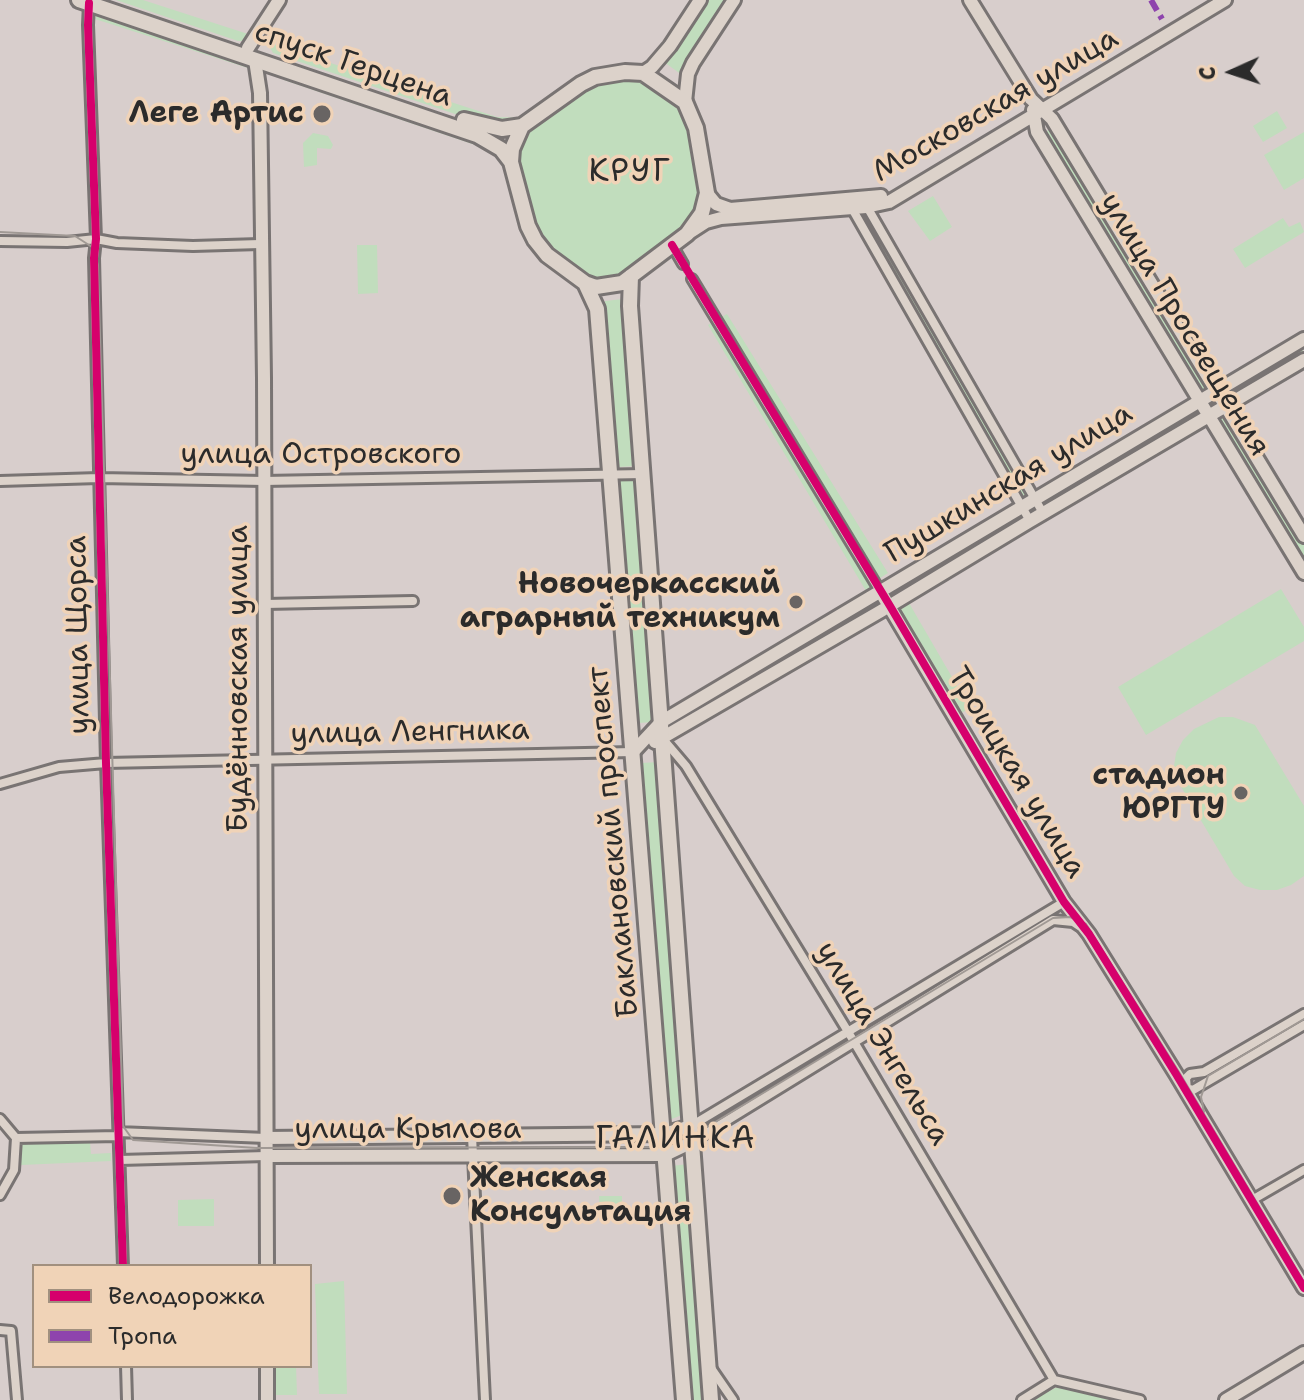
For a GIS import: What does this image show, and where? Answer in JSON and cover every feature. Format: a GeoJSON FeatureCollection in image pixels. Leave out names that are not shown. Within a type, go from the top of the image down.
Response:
{"type":"FeatureCollection","features":[{"type":"Feature","properties":{"kind":"main road","name":"спуск Герцена"},"geometry":{"type":"LineString","coordinates":[[105,0],[252,54],[272,65],[477,135],[501,149],[511,162]]}},
{"type":"Feature","properties":{"kind":"main road","name":"спуск Герцена"},"geometry":{"type":"LineString","coordinates":[[84,2],[479,125],[502,129],[522,126]]}},
{"type":"Feature","properties":{"kind":"main road"},"geometry":{"type":"LineString","coordinates":[[625,72],[643,73],[685,102],[696,128],[707,193],[702,213],[687,234],[631,276],[613,286],[596,287],[585,283],[547,255],[528,226],[511,162],[513,143],[522,126],[581,84],[595,77],[625,72]]}},
{"type":"Feature","properties":{"kind":"main road","name":"Баклановский проспект"},"geometry":{"type":"LineString","coordinates":[[631,276],[630,306],[711,1400]]}},
{"type":"Feature","properties":{"kind":"main road","name":"Баклановский проспект"},"geometry":{"type":"LineString","coordinates":[[585,283],[597,309],[684,1400]]}},
{"type":"Feature","properties":{"kind":"street"},"geometry":{"type":"LineString","coordinates":[[252,54],[279,0]]}},
{"type":"Feature","properties":{"kind":"street"},"geometry":{"type":"LineString","coordinates":[[643,73],[670,46],[700,0]]}},
{"type":"Feature","properties":{"kind":"street"},"geometry":{"type":"LineString","coordinates":[[685,102],[688,74],[693,63],[734,0]]}},
{"type":"Feature","properties":{"kind":"street","name":"улица Просвещения"},"geometry":{"type":"LineString","coordinates":[[970,0],[1035,108],[1052,119],[1304,536]]}},
{"type":"Feature","properties":{"kind":"street","name":"Московская улица"},"geometry":{"type":"LineString","coordinates":[[707,193],[716,204],[730,209],[866,203],[899,191],[1214,0]]}},
{"type":"Feature","properties":{"kind":"street","name":"Московская улица"},"geometry":{"type":"LineString","coordinates":[[1035,108],[1225,0]]}},
{"type":"Feature","properties":{"kind":"street","name":"улица Щорса"},"geometry":{"type":"LineString","coordinates":[[84,2],[88,25],[96,239],[106,763],[123,1264]]}},
{"type":"Feature","properties":{"kind":"street","name":"Будённовская улица"},"geometry":{"type":"LineString","coordinates":[[252,54],[260,93],[267,1264]]}},
{"type":"Feature","properties":{"kind":"street","name":"Будённовская улица"},"geometry":{"type":"LineString","coordinates":[[260,93],[272,65]]}},
{"type":"Feature","properties":{"kind":"street","name":"улица Просвещения"},"geometry":{"type":"LineString","coordinates":[[1035,108],[1037,132],[1304,573]]}},
{"type":"Feature","properties":{"kind":"street"},"geometry":{"type":"LineString","coordinates":[[866,203],[1043,513]]}},
{"type":"Feature","properties":{"kind":"street"},"geometry":{"type":"LineString","coordinates":[[850,204],[1030,521]]}},
{"type":"Feature","properties":{"kind":"street","name":"Московская улица"},"geometry":{"type":"LineString","coordinates":[[687,234],[706,222],[721,218],[850,204]]}},
{"type":"Feature","properties":{"kind":"street"},"geometry":{"type":"LineString","coordinates":[[0,241],[96,239],[117,243],[193,246],[260,244]]}},
{"type":"Feature","properties":{"kind":"street"},"geometry":{"type":"LineString","coordinates":[[672,245],[683,264]]}},
{"type":"Feature","properties":{"kind":"street","name":"Троицкая улица"},"geometry":{"type":"LineString","coordinates":[[692,279],[1064,902],[1089,934],[1187,1089],[1304,1288]]}},
{"type":"Feature","properties":{"kind":"street","name":"Пушкинская улица"},"geometry":{"type":"LineString","coordinates":[[633,752],[661,722],[1304,339]]}},
{"type":"Feature","properties":{"kind":"street","name":"Пушкинская улица"},"geometry":{"type":"LineString","coordinates":[[633,752],[890,606],[1304,360]]}},
{"type":"Feature","properties":{"kind":"street","name":"улица Островского"},"geometry":{"type":"LineString","coordinates":[[0,481],[99,478],[264,481],[643,474]]}},
{"type":"Feature","properties":{"kind":"street"},"geometry":{"type":"LineString","coordinates":[[265,604],[413,601]]}},
{"type":"Feature","properties":{"kind":"street","name":"улица Энгельса"},"geometry":{"type":"LineString","coordinates":[[662,738],[686,766],[1054,1380]]}},
{"type":"Feature","properties":{"kind":"street","name":"улица Ленгника"},"geometry":{"type":"LineString","coordinates":[[0,784],[59,767],[106,763],[633,752]]}},
{"type":"Feature","properties":{"kind":"street"},"geometry":{"type":"LineString","coordinates":[[691,1126],[1064,902]]}},
{"type":"Feature","properties":{"kind":"street"},"geometry":{"type":"LineString","coordinates":[[692,1142],[1053,920],[1073,922],[1089,934]]}},
{"type":"Feature","properties":{"kind":"street"},"geometry":{"type":"LineString","coordinates":[[1304,1014],[1204,1072],[1190,1074],[1186,1078],[1187,1089],[1304,1025]]}},
{"type":"Feature","properties":{"kind":"street"},"geometry":{"type":"LineString","coordinates":[[0,1119],[16,1138],[14,1170],[0,1195]]}},
{"type":"Feature","properties":{"kind":"street","name":"улица Крылова"},"geometry":{"type":"LineString","coordinates":[[16,1138],[118,1134],[266,1138],[664,1134],[691,1126]]}},
{"type":"Feature","properties":{"kind":"street"},"geometry":{"type":"LineString","coordinates":[[472,1136],[485,1400]]}},
{"type":"Feature","properties":{"kind":"street","name":"улица Крылова"},"geometry":{"type":"LineString","coordinates":[[120,1160],[266,1156],[665,1155],[692,1142]]}},
{"type":"Feature","properties":{"kind":"street"},"geometry":{"type":"LineString","coordinates":[[1252,1200],[1304,1170]]}},
{"type":"Feature","properties":{"kind":"street"},"geometry":{"type":"LineString","coordinates":[[0,1330],[11,1331],[17,1400]]}},
{"type":"Feature","properties":{"kind":"street"},"geometry":{"type":"LineString","coordinates":[[1226,1400],[1304,1353]]}},
{"type":"Feature","properties":{"kind":"street"},"geometry":{"type":"LineString","coordinates":[[709,1365],[733,1400]]}},
{"type":"Feature","properties":{"kind":"street"},"geometry":{"type":"LineString","coordinates":[[126,1368],[127,1400]]}},
{"type":"Feature","properties":{"kind":"street"},"geometry":{"type":"LineString","coordinates":[[267,1368],[267,1400]]}},
{"type":"Feature","properties":{"kind":"street"},"geometry":{"type":"LineString","coordinates":[[1022,1400],[1054,1380],[1140,1400]]}},
{"type":"Feature","properties":{"kind":"green space"},"geometry":{"type":"Polygon","coordinates":[[[116,0],[143,0],[251,35],[247,41],[238,41],[116,0]]]}},
{"type":"Feature","properties":{"kind":"green space"},"geometry":{"type":"Polygon","coordinates":[[[705,0],[731,0],[682,75],[664,62],[705,0]]]}},
{"type":"Feature","properties":{"kind":"green space"},"geometry":{"type":"Polygon","coordinates":[[[97,12],[244,60],[251,69],[95,19],[97,12]]]}},
{"type":"Feature","properties":{"kind":"green space"},"geometry":{"type":"Polygon","coordinates":[[[272,44],[497,117],[527,118],[517,124],[479,122],[273,53],[269,46],[272,44]]]}},
{"type":"Feature","properties":{"kind":"green space"},"geometry":{"type":"Polygon","coordinates":[[[286,73],[476,137],[493,151],[284,80],[286,73]]]}},
{"type":"Feature","properties":{"kind":"green space"},"geometry":{"type":"Polygon","coordinates":[[[639,78],[683,109],[692,128],[701,202],[680,233],[626,272],[615,277],[595,278],[587,276],[553,250],[533,223],[518,164],[520,140],[525,132],[585,89],[612,79],[639,78]]]}},
{"type":"Feature","properties":{"kind":"green space"},"geometry":{"type":"Polygon","coordinates":[[[1277,111],[1287,128],[1263,142],[1253,126],[1277,111]]]}},
{"type":"Feature","properties":{"kind":"green space"},"geometry":{"type":"Polygon","coordinates":[[[1052,128],[1214,387],[1199,395],[1041,135],[1052,128]]]}},
{"type":"Feature","properties":{"kind":"green space"},"geometry":{"type":"Polygon","coordinates":[[[1304,132],[1304,178],[1284,190],[1264,155],[1304,132]]]}},
{"type":"Feature","properties":{"kind":"green space"},"geometry":{"type":"Polygon","coordinates":[[[313,133],[328,136],[333,145],[331,149],[317,148],[317,165],[304,167],[303,143],[313,133]]]}},
{"type":"Feature","properties":{"kind":"green space"},"geometry":{"type":"Polygon","coordinates":[[[933,196],[952,227],[930,241],[908,211],[933,196]]]}},
{"type":"Feature","properties":{"kind":"green space"},"geometry":{"type":"Polygon","coordinates":[[[1283,218],[1289,227],[1300,222],[1304,232],[1245,268],[1233,249],[1283,218]]]}},
{"type":"Feature","properties":{"kind":"green space"},"geometry":{"type":"Polygon","coordinates":[[[872,221],[1029,496],[1022,500],[864,226],[872,221]]]}},
{"type":"Feature","properties":{"kind":"green space"},"geometry":{"type":"Polygon","coordinates":[[[357,245],[377,245],[378,293],[358,294],[357,245]]]}},
{"type":"Feature","properties":{"kind":"green space"},"geometry":{"type":"Polygon","coordinates":[[[623,299],[636,466],[618,467],[605,301],[623,299]]]}},
{"type":"Feature","properties":{"kind":"green space"},"geometry":{"type":"Polygon","coordinates":[[[727,314],[888,573],[877,580],[720,318],[727,314]]]}},
{"type":"Feature","properties":{"kind":"green space"},"geometry":{"type":"Polygon","coordinates":[[[714,321],[875,586],[866,591],[708,325],[714,321]]]}},
{"type":"Feature","properties":{"kind":"green space"},"geometry":{"type":"Polygon","coordinates":[[[1302,346],[1304,356],[1227,400],[1223,391],[1302,346]]]}},
{"type":"Feature","properties":{"kind":"green space"},"geometry":{"type":"Polygon","coordinates":[[[1198,405],[1204,416],[1043,510],[1037,499],[1198,405]]]}},
{"type":"Feature","properties":{"kind":"green space"},"geometry":{"type":"Polygon","coordinates":[[[1227,411],[1304,540],[1304,572],[1214,419],[1227,411]]]}},
{"type":"Feature","properties":{"kind":"green space"},"geometry":{"type":"Polygon","coordinates":[[[637,480],[656,722],[637,723],[619,481],[637,480]]]}},
{"type":"Feature","properties":{"kind":"green space"},"geometry":{"type":"Polygon","coordinates":[[[1021,511],[1026,520],[902,595],[896,585],[1021,511]]]}},
{"type":"Feature","properties":{"kind":"green space"},"geometry":{"type":"Polygon","coordinates":[[[1281,589],[1304,627],[1304,641],[1146,735],[1118,687],[1281,589]]]}},
{"type":"Feature","properties":{"kind":"green space"},"geometry":{"type":"Polygon","coordinates":[[[875,598],[881,606],[669,731],[665,723],[875,598]]]}},
{"type":"Feature","properties":{"kind":"green space"},"geometry":{"type":"Polygon","coordinates":[[[909,603],[970,708],[958,715],[895,612],[909,603]]]}},
{"type":"Feature","properties":{"kind":"green space","name":"стадион ЮРГТУ"},"geometry":{"type":"Polygon","coordinates":[[[1219,717],[1233,717],[1255,725],[1304,806],[1304,876],[1291,885],[1277,890],[1260,890],[1245,886],[1234,876],[1177,780],[1174,766],[1183,740],[1194,729],[1219,717]]]}},
{"type":"Feature","properties":{"kind":"green space"},"geometry":{"type":"Polygon","coordinates":[[[660,762],[687,1113],[669,1120],[641,763],[660,762]]]}},
{"type":"Feature","properties":{"kind":"green space"},"geometry":{"type":"Polygon","coordinates":[[[1051,913],[1054,919],[855,1039],[851,1032],[1051,913]]]}},
{"type":"Feature","properties":{"kind":"green space"},"geometry":{"type":"Polygon","coordinates":[[[839,1038],[844,1046],[701,1133],[700,1124],[839,1038]]]}},
{"type":"Feature","properties":{"kind":"green space"},"geometry":{"type":"Polygon","coordinates":[[[90,1141],[91,1154],[111,1153],[111,1161],[21,1165],[20,1143],[90,1141]]]}},
{"type":"Feature","properties":{"kind":"green space"},"geometry":{"type":"Polygon","coordinates":[[[689,1164],[707,1400],[688,1400],[671,1166],[689,1164]]]}},
{"type":"Feature","properties":{"kind":"green space"},"geometry":{"type":"Polygon","coordinates":[[[599,1196],[622,1196],[622,1217],[600,1218],[599,1196]]]}},
{"type":"Feature","properties":{"kind":"green space"},"geometry":{"type":"Polygon","coordinates":[[[214,1199],[214,1226],[178,1226],[178,1200],[214,1199]]]}},
{"type":"Feature","properties":{"kind":"green space"},"geometry":{"type":"Polygon","coordinates":[[[344,1281],[347,1394],[319,1394],[315,1284],[344,1281]]]}},
{"type":"Feature","properties":{"kind":"green space"},"geometry":{"type":"Polygon","coordinates":[[[274,1368],[296,1368],[297,1395],[274,1395],[274,1368]]]}},
{"type":"Feature","properties":{"kind":"green space"},"geometry":{"type":"Polygon","coordinates":[[[1057,1387],[1114,1400],[1032,1400],[1057,1387]]]}},
{"type":"Feature","properties":{"kind":"tunnel"},"geometry":{"type":"LineString","coordinates":[[683,264],[692,279]]}},
{"type":"Feature","properties":{"kind":"tram line"},"geometry":{"type":"LineString","coordinates":[[0,232],[75,236],[92,247],[98,265],[123,1126],[133,1140],[257,1148],[659,1147],[692,1136],[1053,918],[1070,917],[1086,924],[1179,1072],[1304,1282]]}},
{"type":"Feature","properties":{"kind":"tram line"},"geometry":{"type":"LineString","coordinates":[[1204,1112],[1201,1097],[1208,1076],[1304,1019]]}},
{"type":"Feature","properties":{"kind":"marked path"},"geometry":{"type":"LineString","coordinates":[[1151,0],[1162,19]]}},
{"type":"Feature","properties":{"kind":"cycle path"},"geometry":{"type":"LineString","coordinates":[[89,3],[106,763],[123,1264]]}},
{"type":"Feature","properties":{"kind":"cycle path"},"geometry":{"type":"LineString","coordinates":[[672,245],[1064,902],[1089,934],[1304,1288]]}},
{"type":"Feature","properties":{"kind":"place","name":"Леге Артис"},"geometry":{"type":"Point","coordinates":[322,114]}},
{"type":"Feature","properties":{"kind":"place","name":"Новочеркасский аграрный техникум"},"geometry":{"type":"Point","coordinates":[796,602]}},
{"type":"Feature","properties":{"kind":"place","name":"стадион ЮРГТУ"},"geometry":{"type":"Point","coordinates":[1241,793]}},
{"type":"Feature","properties":{"kind":"place","name":"Женская Консультация"},"geometry":{"type":"Point","coordinates":[452,1196]}},
{"type":"Feature","properties":{"kind":"district","name":"КРУГ"},"geometry":{"type":"Point","coordinates":[630,173]}},
{"type":"Feature","properties":{"kind":"district","name":"ГАЛИНКА"},"geometry":{"type":"Point","coordinates":[676,1140]}}]}
